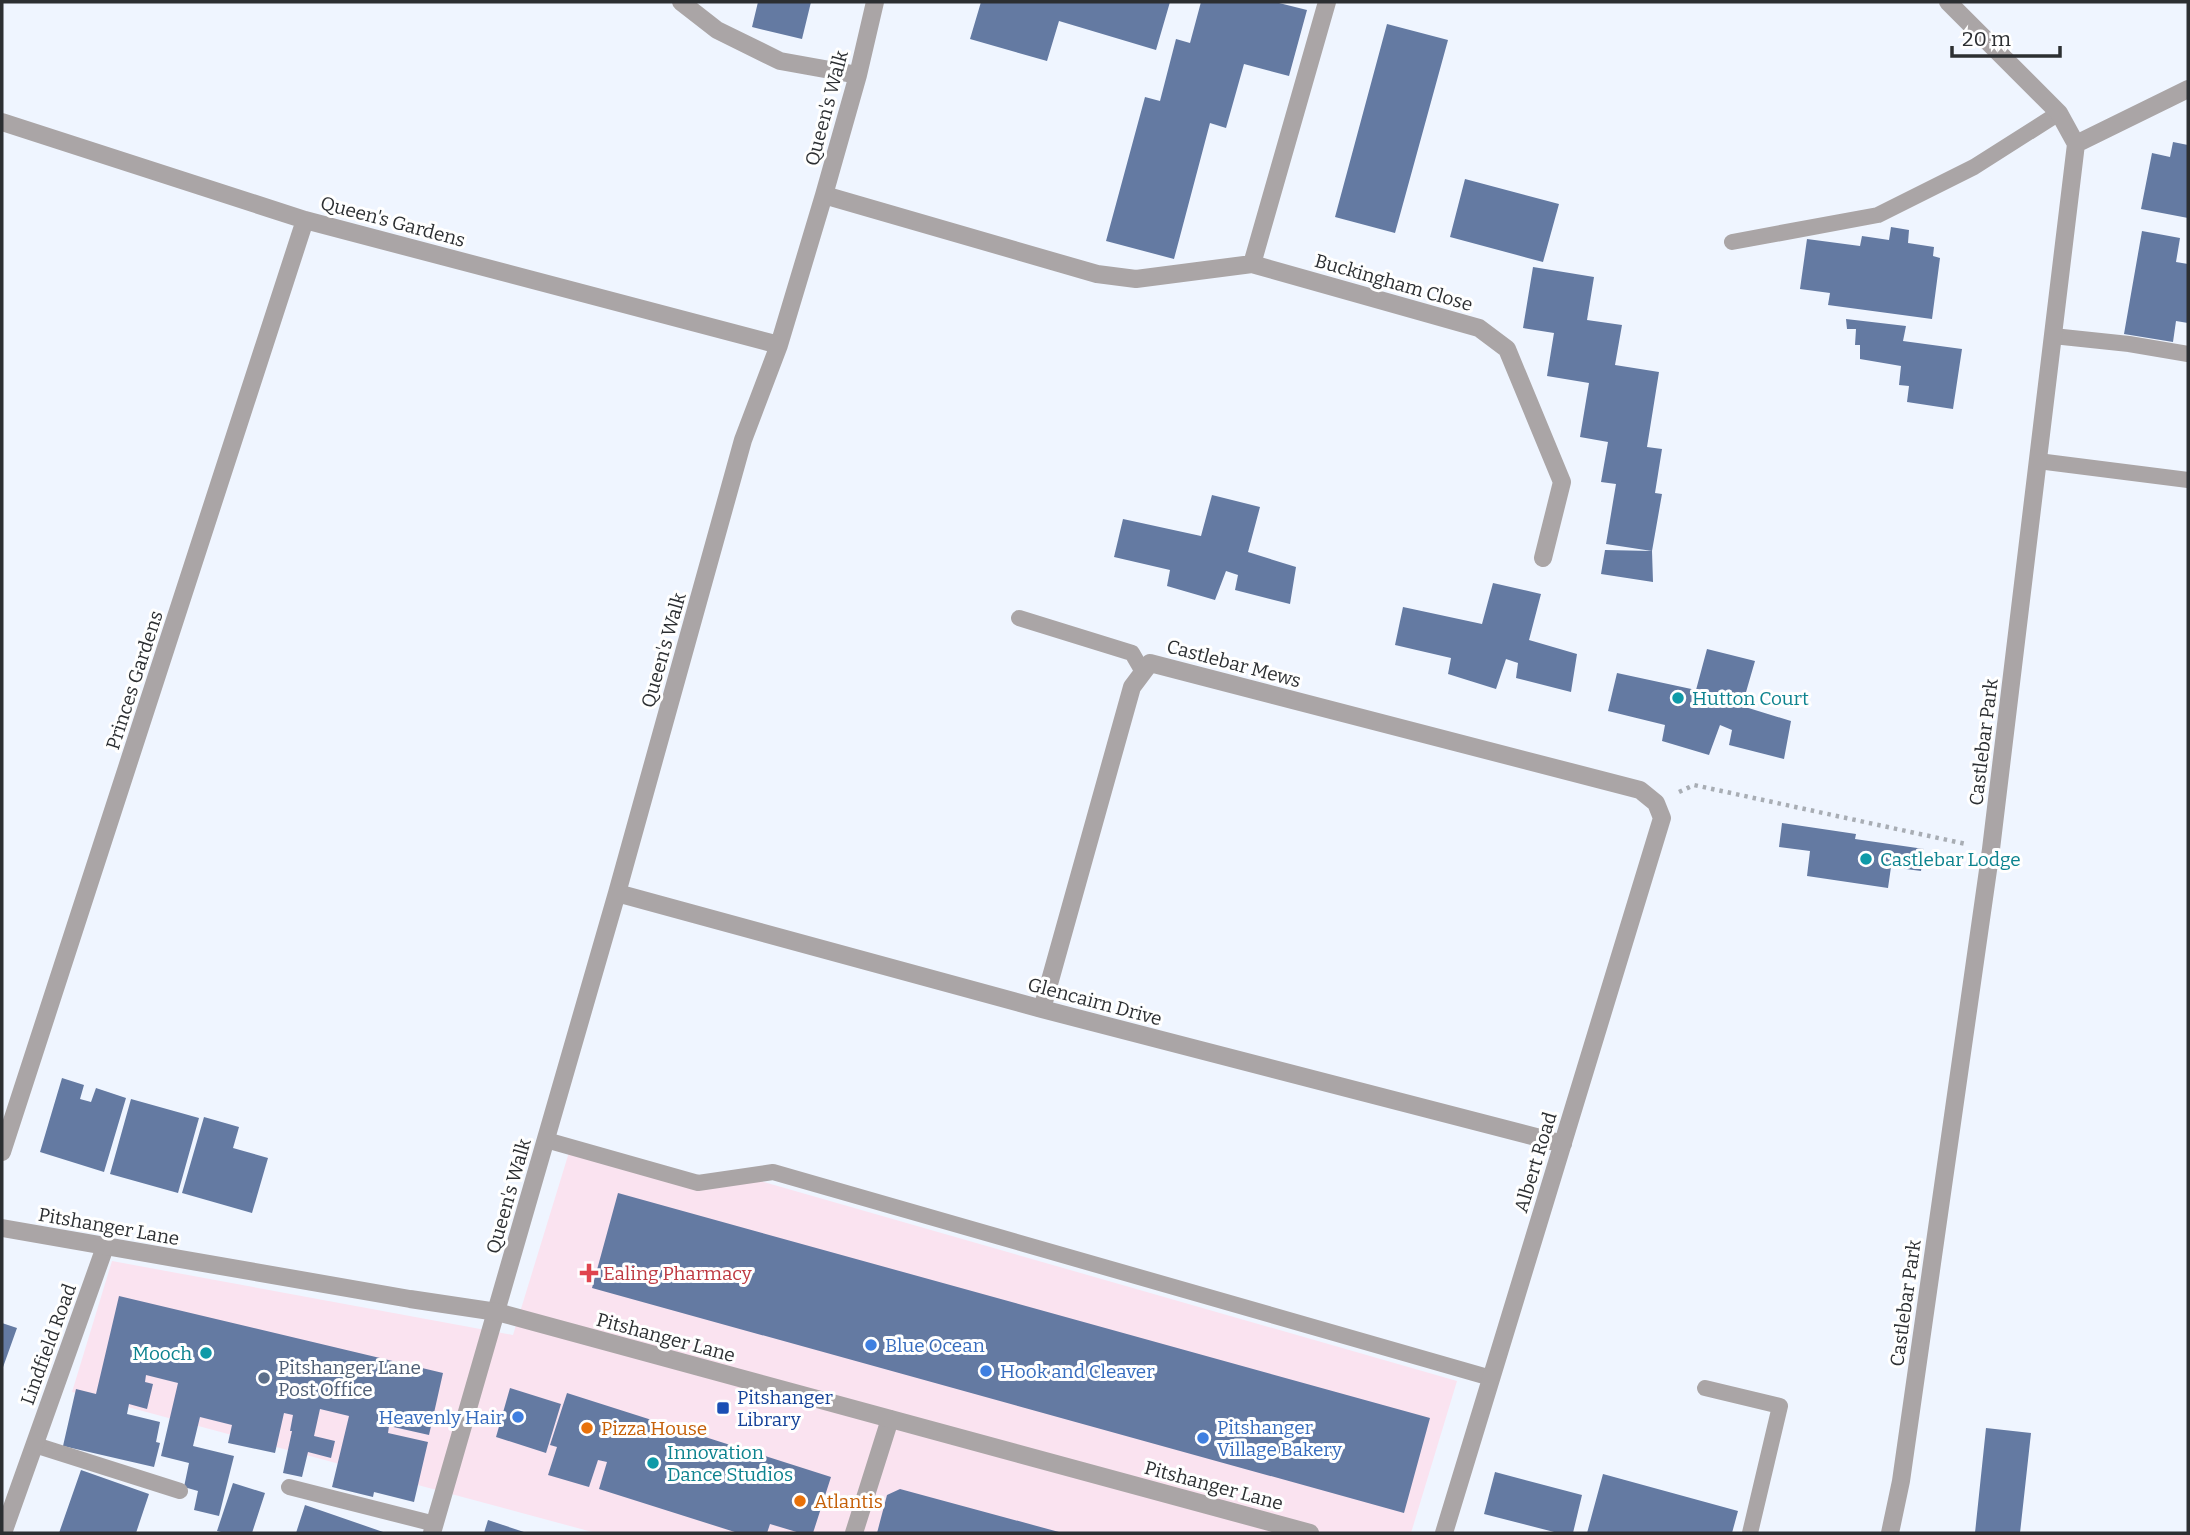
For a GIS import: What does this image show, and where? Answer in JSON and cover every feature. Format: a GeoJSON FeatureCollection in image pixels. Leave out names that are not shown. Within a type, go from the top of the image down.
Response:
{"type":"FeatureCollection","features":[{"type":"Feature","properties":{"kind":"street"},"geometry":{"type":"LineString","coordinates":[[681,2],[717,30],[780,61],[858,75]]}},
{"type":"Feature","properties":{"kind":"street","name":"Queen's Walk"},"geometry":{"type":"LineString","coordinates":[[433,1528],[617,893],[743,440],[779,345],[858,75],[875,2]]}},
{"type":"Feature","properties":{"kind":"street"},"geometry":{"type":"LineString","coordinates":[[1252,264],[1327,2]]}},
{"type":"Feature","properties":{"kind":"street"},"geometry":{"type":"LineString","coordinates":[[1948,2],[2059,113],[2076,144],[2188,89]]}},
{"type":"Feature","properties":{"kind":"street","name":"Queen's Gardens"},"geometry":{"type":"LineString","coordinates":[[2,122],[305,220],[779,345]]}},
{"type":"Feature","properties":{"kind":"street","name":"Castlebar Park"},"geometry":{"type":"LineString","coordinates":[[1890,1533],[1900,1481],[1991,849],[2076,144]]}},
{"type":"Feature","properties":{"kind":"street","name":"Buckingham Close"},"geometry":{"type":"LineString","coordinates":[[824,195],[1097,274],[1136,279],[1252,264],[1479,328],[1507,349],[1562,482],[1543,558]]}},
{"type":"Feature","properties":{"kind":"street","name":"Princes Gardens"},"geometry":{"type":"LineString","coordinates":[[2,1152],[305,220]]}},
{"type":"Feature","properties":{"kind":"street","name":"Castlebar Mews"},"geometry":{"type":"LineString","coordinates":[[1042,1009],[1132,687],[1150,663],[1640,790],[1656,803]]}},
{"type":"Feature","properties":{"kind":"street","name":"Albert Road"},"geometry":{"type":"LineString","coordinates":[[1444,1533],[1662,818],[1656,803]]}},
{"type":"Feature","properties":{"kind":"street","name":"Glencairn Drive"},"geometry":{"type":"LineString","coordinates":[[617,893],[1042,1009],[1563,1144]]}},
{"type":"Feature","properties":{"kind":"street","name":"Pitshanger Lane"},"geometry":{"type":"LineString","coordinates":[[2,1228],[497,1312],[890,1419],[1268,1527],[1310,1533]]}},
{"type":"Feature","properties":{"kind":"street","name":"Lindfield Road"},"geometry":{"type":"LineString","coordinates":[[4,1533],[105,1247]]}},
{"type":"Feature","properties":{"kind":"street"},"geometry":{"type":"LineString","coordinates":[[854,1533],[890,1419]]}},
{"type":"Feature","properties":{"kind":"lane"},"geometry":{"type":"LineString","coordinates":[[1731,242],[1878,215],[1974,167],[2059,113]]}},
{"type":"Feature","properties":{"kind":"lane"},"geometry":{"type":"LineString","coordinates":[[2053,336],[2129,344],[2188,354]]}},
{"type":"Feature","properties":{"kind":"lane"},"geometry":{"type":"LineString","coordinates":[[2038,461],[2188,480]]}},
{"type":"Feature","properties":{"kind":"lane"},"geometry":{"type":"LineString","coordinates":[[1019,618],[1132,653],[1143,672]]}},
{"type":"Feature","properties":{"kind":"lane"},"geometry":{"type":"LineString","coordinates":[[546,1140],[698,1183],[773,1172],[1491,1378]]}},
{"type":"Feature","properties":{"kind":"lane"},"geometry":{"type":"LineString","coordinates":[[1704,1388],[1780,1406],[1750,1533]]}},
{"type":"Feature","properties":{"kind":"lane"},"geometry":{"type":"LineString","coordinates":[[35,1445],[180,1491]]}},
{"type":"Feature","properties":{"kind":"lane"},"geometry":{"type":"LineString","coordinates":[[289,1487],[433,1528]]}},
{"type":"Feature","properties":{"kind":"path"},"geometry":{"type":"LineString","coordinates":[[1656,803],[1694,785],[1991,849]]}},
{"type":"Feature","properties":{"kind":"shaded area"},"geometry":{"type":"Polygon","coordinates":[[[570,1149],[695,1186],[760,1181],[1457,1381],[1411,1533],[596,1533],[72,1392],[112,1261],[513,1335],[570,1149]]]}},
{"type":"Feature","properties":{"kind":"building"},"geometry":{"type":"Polygon","coordinates":[[[758,2],[811,2],[802,39],[752,27],[758,2]]]}},
{"type":"Feature","properties":{"kind":"building"},"geometry":{"type":"Polygon","coordinates":[[[981,2],[1170,2],[1156,50],[1059,21],[1047,61],[970,39],[981,2]]]}},
{"type":"Feature","properties":{"kind":"building"},"geometry":{"type":"Polygon","coordinates":[[[1201,2],[1275,2],[1307,10],[1289,76],[1244,64],[1226,128],[1210,123],[1174,259],[1106,241],[1145,97],[1160,101],[1176,39],[1190,43],[1201,2]]]}},
{"type":"Feature","properties":{"kind":"building"},"geometry":{"type":"Polygon","coordinates":[[[1387,24],[1448,40],[1395,233],[1335,217],[1387,24]]]}},
{"type":"Feature","properties":{"kind":"building"},"geometry":{"type":"Polygon","coordinates":[[[2173,142],[2188,145],[2188,218],[2141,209],[2152,153],[2170,157],[2173,142]]]}},
{"type":"Feature","properties":{"kind":"building"},"geometry":{"type":"Polygon","coordinates":[[[1465,179],[1559,204],[1543,262],[1450,237],[1465,179]]]}},
{"type":"Feature","properties":{"kind":"building"},"geometry":{"type":"Polygon","coordinates":[[[1891,227],[1909,230],[1908,243],[1934,247],[1933,256],[1940,258],[1932,319],[1828,305],[1830,293],[1800,289],[1807,239],[1860,246],[1862,236],[1889,240],[1891,227]]]}},
{"type":"Feature","properties":{"kind":"building"},"geometry":{"type":"Polygon","coordinates":[[[2142,231],[2180,238],[2176,262],[2188,264],[2188,323],[2176,321],[2173,342],[2124,334],[2142,231]]]}},
{"type":"Feature","properties":{"kind":"building"},"geometry":{"type":"Polygon","coordinates":[[[1533,267],[1594,277],[1587,320],[1622,325],[1615,365],[1659,372],[1647,447],[1662,449],[1655,493],[1662,494],[1652,551],[1606,544],[1616,484],[1601,482],[1608,442],[1580,437],[1589,383],[1547,376],[1554,333],[1523,328],[1533,267]]]}},
{"type":"Feature","properties":{"kind":"building"},"geometry":{"type":"Polygon","coordinates":[[[1846,319],[1906,326],[1903,341],[1962,349],[1953,409],[1907,402],[1909,386],[1899,385],[1901,366],[1860,359],[1860,345],[1855,345],[1856,329],[1847,329],[1846,319]]]}},
{"type":"Feature","properties":{"kind":"building"},"geometry":{"type":"Polygon","coordinates":[[[1212,495],[1260,507],[1248,552],[1296,567],[1290,604],[1235,590],[1238,575],[1226,571],[1215,600],[1167,586],[1170,570],[1114,557],[1123,519],[1201,536],[1212,495]]]}},
{"type":"Feature","properties":{"kind":"building"},"geometry":{"type":"Polygon","coordinates":[[[1605,550],[1652,551],[1653,582],[1601,574],[1605,550]]]}},
{"type":"Feature","properties":{"kind":"building"},"geometry":{"type":"Polygon","coordinates":[[[1493,583],[1541,594],[1529,640],[1577,654],[1571,692],[1516,678],[1518,663],[1506,659],[1496,689],[1448,674],[1451,658],[1395,645],[1403,607],[1482,624],[1493,583]]]}},
{"type":"Feature","properties":{"kind":"building","name":"Hutton Court"},"geometry":{"type":"Polygon","coordinates":[[[1707,649],[1755,661],[1742,706],[1791,721],[1784,759],[1729,745],[1732,730],[1720,725],[1709,755],[1662,741],[1665,725],[1608,711],[1617,673],[1696,690],[1707,649]]]}},
{"type":"Feature","properties":{"kind":"building","name":"Castlebar Lodge"},"geometry":{"type":"Polygon","coordinates":[[[1782,823],[1856,834],[1855,839],[1924,849],[1921,871],[1891,867],[1888,888],[1807,876],[1810,851],[1779,847],[1782,823]]]}},
{"type":"Feature","properties":{"kind":"building"},"geometry":{"type":"Polygon","coordinates":[[[62,1078],[84,1085],[80,1099],[91,1102],[96,1088],[126,1098],[104,1172],[40,1152],[62,1078]]]}},
{"type":"Feature","properties":{"kind":"building"},"geometry":{"type":"Polygon","coordinates":[[[131,1099],[199,1118],[178,1193],[110,1174],[131,1099]]]}},
{"type":"Feature","properties":{"kind":"building"},"geometry":{"type":"Polygon","coordinates":[[[204,1117],[239,1127],[233,1148],[268,1158],[252,1213],[182,1193],[204,1117]]]}},
{"type":"Feature","properties":{"kind":"building"},"geometry":{"type":"Polygon","coordinates":[[[618,1193],[1430,1418],[1404,1513],[592,1288],[618,1193]]]}},
{"type":"Feature","properties":{"kind":"building"},"geometry":{"type":"Polygon","coordinates":[[[119,1296],[443,1373],[429,1435],[389,1426],[388,1433],[428,1442],[414,1502],[374,1492],[373,1497],[332,1487],[349,1416],[320,1409],[314,1436],[335,1441],[331,1458],[308,1452],[302,1477],[283,1473],[293,1415],[284,1413],[275,1453],[228,1443],[232,1425],[200,1417],[193,1446],[234,1456],[219,1516],[194,1510],[198,1491],[184,1487],[189,1463],[161,1456],[178,1383],[146,1375],[145,1382],[153,1384],[147,1409],[129,1404],[127,1414],[160,1422],[156,1442],[160,1443],[154,1467],[63,1446],[76,1389],[96,1394],[119,1296]]]}},
{"type":"Feature","properties":{"kind":"building"},"geometry":{"type":"Polygon","coordinates":[[[2,1323],[17,1328],[2,1370],[2,1323]]]}},
{"type":"Feature","properties":{"kind":"building"},"geometry":{"type":"Polygon","coordinates":[[[510,1388],[561,1404],[546,1453],[496,1437],[510,1388]]]}},
{"type":"Feature","properties":{"kind":"building"},"geometry":{"type":"Polygon","coordinates":[[[567,1393],[831,1477],[813,1533],[800,1533],[770,1524],[767,1533],[738,1533],[599,1489],[607,1462],[598,1460],[589,1487],[548,1475],[557,1447],[550,1445],[567,1393]]]}},
{"type":"Feature","properties":{"kind":"building"},"geometry":{"type":"Polygon","coordinates":[[[1986,1428],[2031,1433],[2020,1533],[1975,1533],[1986,1428]]]}},
{"type":"Feature","properties":{"kind":"building"},"geometry":{"type":"Polygon","coordinates":[[[81,1470],[149,1494],[136,1533],[59,1533],[81,1470]]]}},
{"type":"Feature","properties":{"kind":"building"},"geometry":{"type":"Polygon","coordinates":[[[1495,1472],[1582,1495],[1573,1533],[1558,1533],[1484,1514],[1495,1472]]]}},
{"type":"Feature","properties":{"kind":"building"},"geometry":{"type":"Polygon","coordinates":[[[1603,1474],[1738,1511],[1732,1533],[1587,1533],[1603,1474]]]}},
{"type":"Feature","properties":{"kind":"building"},"geometry":{"type":"Polygon","coordinates":[[[233,1483],[265,1493],[252,1533],[217,1531],[233,1483]]]}},
{"type":"Feature","properties":{"kind":"building"},"geometry":{"type":"Polygon","coordinates":[[[900,1489],[1059,1533],[877,1533],[887,1495],[900,1489]]]}},
{"type":"Feature","properties":{"kind":"building"},"geometry":{"type":"Polygon","coordinates":[[[305,1505],[386,1533],[296,1533],[305,1505]]]}},
{"type":"Feature","properties":{"kind":"building"},"geometry":{"type":"Polygon","coordinates":[[[488,1520],[527,1533],[484,1533],[488,1520]]]}},
{"type":"Feature","properties":{"kind":"place","name":"Hutton Court"},"geometry":{"type":"Point","coordinates":[1678,698]}},
{"type":"Feature","properties":{"kind":"place","name":"Castlebar Lodge"},"geometry":{"type":"Point","coordinates":[1866,859]}},
{"type":"Feature","properties":{"kind":"place","name":"Ealing Pharmacy"},"geometry":{"type":"Point","coordinates":[589,1273]}},
{"type":"Feature","properties":{"kind":"place","name":"Blue Ocean"},"geometry":{"type":"Point","coordinates":[871,1345]}},
{"type":"Feature","properties":{"kind":"place","name":"Mooch"},"geometry":{"type":"Point","coordinates":[206,1353]}},
{"type":"Feature","properties":{"kind":"place","name":"Hook and Cleaver"},"geometry":{"type":"Point","coordinates":[986,1371]}},
{"type":"Feature","properties":{"kind":"place","name":"Pitshanger Lane Post Office"},"geometry":{"type":"Point","coordinates":[264,1378]}},
{"type":"Feature","properties":{"kind":"place","name":"Pitshanger Library"},"geometry":{"type":"Point","coordinates":[723,1408]}},
{"type":"Feature","properties":{"kind":"place","name":"Heavenly Hair"},"geometry":{"type":"Point","coordinates":[518,1417]}},
{"type":"Feature","properties":{"kind":"place","name":"Pizza House"},"geometry":{"type":"Point","coordinates":[587,1428]}},
{"type":"Feature","properties":{"kind":"place","name":"Pitshanger Village Bakery"},"geometry":{"type":"Point","coordinates":[1203,1438]}},
{"type":"Feature","properties":{"kind":"place","name":"Innovation Dance Studios"},"geometry":{"type":"Point","coordinates":[653,1463]}},
{"type":"Feature","properties":{"kind":"place","name":"Atlantis"},"geometry":{"type":"Point","coordinates":[800,1501]}}]}
